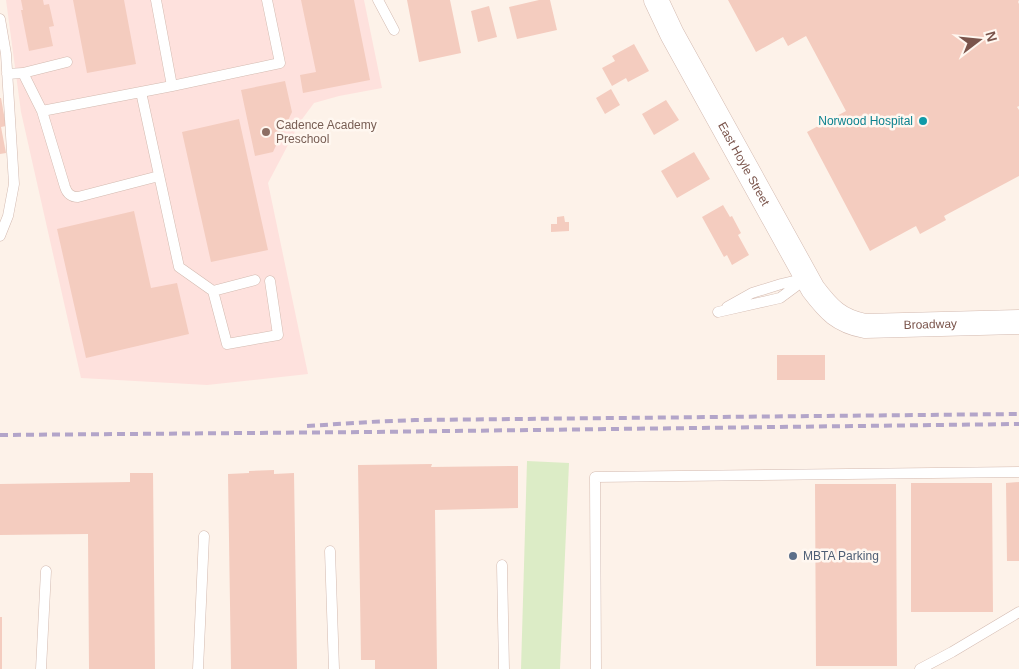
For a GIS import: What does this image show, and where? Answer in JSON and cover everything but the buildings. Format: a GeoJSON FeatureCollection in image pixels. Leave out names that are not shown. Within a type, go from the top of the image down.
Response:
{"type":"FeatureCollection","features":[{"type":"Feature","properties":{"kind":"street","name":"East Hoyle Street"},"geometry":{"type":"LineString","coordinates":[[656,0],[672,34],[813,289],[834,314],[843,319]]}},
{"type":"Feature","properties":{"kind":"street","name":"Broadway"},"geometry":{"type":"LineString","coordinates":[[843,319],[857,324],[877,326],[1019,322]]}},
{"type":"Feature","properties":{"kind":"lane"},"geometry":{"type":"LineString","coordinates":[[156,0],[172,86]]}},
{"type":"Feature","properties":{"kind":"lane"},"geometry":{"type":"LineString","coordinates":[[42,111],[280,63],[267,0]]}},
{"type":"Feature","properties":{"kind":"lane"},"geometry":{"type":"LineString","coordinates":[[378,0],[394,30]]}},
{"type":"Feature","properties":{"kind":"lane"},"geometry":{"type":"LineString","coordinates":[[0,19],[6,54],[14,184],[8,216],[0,236]]}},
{"type":"Feature","properties":{"kind":"lane"},"geometry":{"type":"LineString","coordinates":[[7,74],[23,73],[67,62]]}},
{"type":"Feature","properties":{"kind":"lane"},"geometry":{"type":"LineString","coordinates":[[23,73],[42,111],[67,193],[73,197],[78,197],[160,176]]}},
{"type":"Feature","properties":{"kind":"lane"},"geometry":{"type":"LineString","coordinates":[[141,92],[179,267],[213,291],[227,344],[278,335],[270,281]]}},
{"type":"Feature","properties":{"kind":"lane"},"geometry":{"type":"LineString","coordinates":[[808,278],[780,298],[718,312],[752,293],[808,278]]}},
{"type":"Feature","properties":{"kind":"lane"},"geometry":{"type":"LineString","coordinates":[[213,291],[255,280]]}},
{"type":"Feature","properties":{"kind":"lane"},"geometry":{"type":"LineString","coordinates":[[596,669],[595,477],[1019,472]]}},
{"type":"Feature","properties":{"kind":"lane"},"geometry":{"type":"LineString","coordinates":[[198,669],[204,536]]}},
{"type":"Feature","properties":{"kind":"lane"},"geometry":{"type":"LineString","coordinates":[[330,551],[334,669]]}},
{"type":"Feature","properties":{"kind":"lane"},"geometry":{"type":"LineString","coordinates":[[502,565],[504,669]]}},
{"type":"Feature","properties":{"kind":"lane"},"geometry":{"type":"LineString","coordinates":[[41,669],[46,572]]}},
{"type":"Feature","properties":{"kind":"lane"},"geometry":{"type":"LineString","coordinates":[[920,669],[1019,612]]}},
{"type":"Feature","properties":{"kind":"shaded area"},"geometry":{"type":"Polygon","coordinates":[[[6,0],[364,0],[382,88],[314,103],[300,122],[268,183],[308,374],[207,385],[81,378],[21,112],[6,0]]]}},
{"type":"Feature","properties":{"kind":"green space"},"geometry":{"type":"Polygon","coordinates":[[[527,461],[569,463],[560,669],[521,669],[527,461]]]}},
{"type":"Feature","properties":{"kind":"railway"},"geometry":{"type":"LineString","coordinates":[[307,426],[415,420],[1019,414]]}},
{"type":"Feature","properties":{"kind":"railway"},"geometry":{"type":"LineString","coordinates":[[0,435],[1019,424]]}},
{"type":"Feature","properties":{"kind":"place","name":"Norwood Hospital"},"geometry":{"type":"Point","coordinates":[923,121]}},
{"type":"Feature","properties":{"kind":"place","name":"Cadence Academy Preschool"},"geometry":{"type":"Point","coordinates":[266,132]}},
{"type":"Feature","properties":{"kind":"place","name":"MBTA Parking"},"geometry":{"type":"Point","coordinates":[793,556]}}]}
